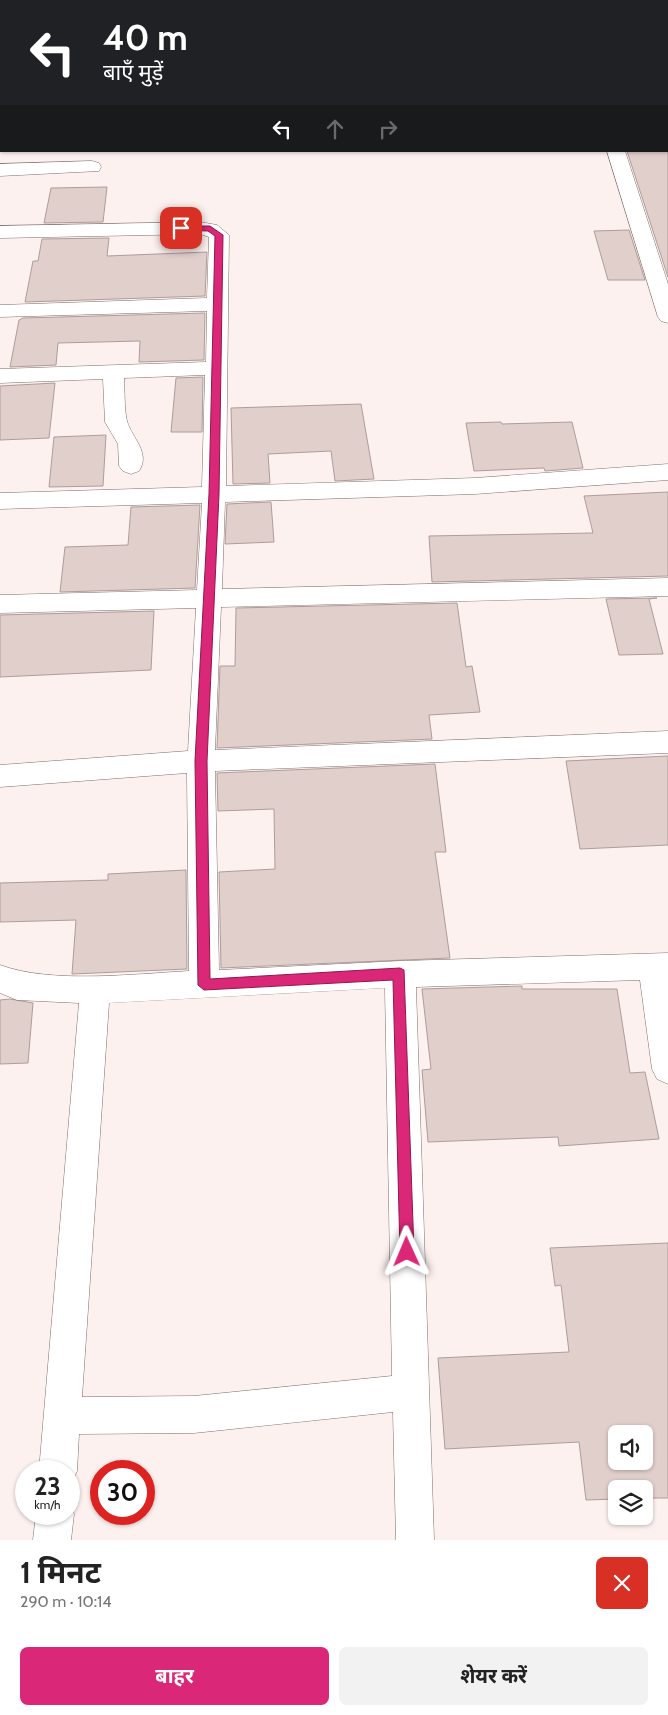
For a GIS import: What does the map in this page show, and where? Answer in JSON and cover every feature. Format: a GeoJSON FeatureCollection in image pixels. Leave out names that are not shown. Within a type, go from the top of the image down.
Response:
{"type":"FeatureCollection","features":[{"type":"Feature","properties":{"kind":"street"},"geometry":{"type":"LineString","coordinates":[[616,152],[668,316]]}},
{"type":"Feature","properties":{"kind":"street"},"geometry":{"type":"LineString","coordinates":[[0,170],[92,167]]}},
{"type":"Feature","properties":{"kind":"street"},"geometry":{"type":"LineString","coordinates":[[0,232],[210,229],[219,235],[214,494],[201,761],[204,985]]}},
{"type":"Feature","properties":{"kind":"street"},"geometry":{"type":"LineString","coordinates":[[0,311],[218,304]]}},
{"type":"Feature","properties":{"kind":"street"},"geometry":{"type":"LineString","coordinates":[[0,376],[217,368]]}},
{"type":"Feature","properties":{"kind":"street"},"geometry":{"type":"LineString","coordinates":[[112,372],[116,422],[129,444],[131,466]]}},
{"type":"Feature","properties":{"kind":"street"},"geometry":{"type":"LineString","coordinates":[[0,501],[475,486],[668,472]]}},
{"type":"Feature","properties":{"kind":"street"},"geometry":{"type":"LineString","coordinates":[[0,604],[668,587]]}},
{"type":"Feature","properties":{"kind":"street"},"geometry":{"type":"LineString","coordinates":[[0,776],[201,761],[668,742]]}},
{"type":"Feature","properties":{"kind":"street"},"geometry":{"type":"LineString","coordinates":[[0,979],[17,986],[95,990],[400,974],[661,967],[668,1069]]}},
{"type":"Feature","properties":{"kind":"street"},"geometry":{"type":"LineString","coordinates":[[400,974],[415,1540]]}},
{"type":"Feature","properties":{"kind":"street"},"geometry":{"type":"LineString","coordinates":[[59,1460],[95,990]]}},
{"type":"Feature","properties":{"kind":"street"},"geometry":{"type":"LineString","coordinates":[[63,1415],[113,1418],[219,1414],[411,1392]]}},
{"type":"Feature","properties":{"kind":"street"},"geometry":{"type":"LineString","coordinates":[[52,1540],[54,1525]]}},
{"type":"Feature","properties":{"kind":"building"},"geometry":{"type":"Polygon","coordinates":[[[627,152],[668,152],[668,277],[627,152]]]}},
{"type":"Feature","properties":{"kind":"building"},"geometry":{"type":"Polygon","coordinates":[[[107,187],[103,222],[44,223],[51,188],[107,187]]]}},
{"type":"Feature","properties":{"kind":"building"},"geometry":{"type":"Polygon","coordinates":[[[629,230],[645,280],[608,280],[594,231],[629,230]]]}},
{"type":"Feature","properties":{"kind":"building"},"geometry":{"type":"Polygon","coordinates":[[[109,238],[107,256],[207,252],[205,296],[25,302],[33,261],[38,261],[42,239],[109,238]]]}},
{"type":"Feature","properties":{"kind":"building"},"geometry":{"type":"Polygon","coordinates":[[[205,313],[204,360],[139,362],[140,341],[58,343],[56,365],[10,367],[19,320],[23,318],[205,313]]]}},
{"type":"Feature","properties":{"kind":"building"},"geometry":{"type":"Polygon","coordinates":[[[203,377],[202,432],[171,432],[176,378],[203,377]]]}},
{"type":"Feature","properties":{"kind":"building"},"geometry":{"type":"Polygon","coordinates":[[[55,383],[49,438],[0,440],[0,386],[55,383]]]}},
{"type":"Feature","properties":{"kind":"building"},"geometry":{"type":"Polygon","coordinates":[[[361,404],[374,479],[335,481],[331,451],[268,454],[270,483],[233,484],[231,408],[361,404]]]}},
{"type":"Feature","properties":{"kind":"building"},"geometry":{"type":"Polygon","coordinates":[[[501,422],[502,424],[572,422],[583,468],[545,471],[544,468],[474,471],[466,423],[501,422]]]}},
{"type":"Feature","properties":{"kind":"building"},"geometry":{"type":"Polygon","coordinates":[[[106,435],[103,486],[49,487],[54,437],[106,435]]]}},
{"type":"Feature","properties":{"kind":"building"},"geometry":{"type":"Polygon","coordinates":[[[668,492],[668,576],[432,582],[429,536],[593,533],[584,496],[668,492]]]}},
{"type":"Feature","properties":{"kind":"building"},"geometry":{"type":"Polygon","coordinates":[[[271,502],[274,542],[225,544],[227,504],[271,502]]]}},
{"type":"Feature","properties":{"kind":"building"},"geometry":{"type":"Polygon","coordinates":[[[200,505],[195,588],[60,592],[65,547],[128,545],[131,507],[200,505]]]}},
{"type":"Feature","properties":{"kind":"building"},"geometry":{"type":"Polygon","coordinates":[[[657,598],[649,599],[663,654],[619,655],[606,599],[657,598]]]}},
{"type":"Feature","properties":{"kind":"building"},"geometry":{"type":"Polygon","coordinates":[[[457,603],[466,667],[472,666],[480,712],[429,715],[432,739],[217,748],[220,666],[235,666],[236,608],[457,603]]]}},
{"type":"Feature","properties":{"kind":"building"},"geometry":{"type":"Polygon","coordinates":[[[154,611],[151,670],[0,677],[0,615],[154,611]]]}},
{"type":"Feature","properties":{"kind":"building"},"geometry":{"type":"Polygon","coordinates":[[[668,756],[668,845],[580,849],[566,761],[668,756]]]}},
{"type":"Feature","properties":{"kind":"building"},"geometry":{"type":"Polygon","coordinates":[[[435,764],[446,852],[435,852],[450,958],[221,968],[219,872],[275,869],[274,809],[218,811],[217,773],[435,764]]]}},
{"type":"Feature","properties":{"kind":"building"},"geometry":{"type":"Polygon","coordinates":[[[186,870],[187,969],[72,974],[76,920],[0,922],[0,883],[108,880],[108,874],[186,870]]]}},
{"type":"Feature","properties":{"kind":"building"},"geometry":{"type":"Polygon","coordinates":[[[522,986],[522,989],[617,989],[630,1073],[645,1072],[659,1139],[559,1146],[558,1137],[428,1142],[422,1070],[431,1069],[422,989],[522,986]]]}},
{"type":"Feature","properties":{"kind":"building"},"geometry":{"type":"Polygon","coordinates":[[[10,999],[33,1003],[28,1063],[0,1064],[0,1000],[10,999]]]}},
{"type":"Feature","properties":{"kind":"building"},"geometry":{"type":"Polygon","coordinates":[[[668,1243],[668,1498],[653,1498],[653,1480],[608,1480],[608,1499],[586,1500],[579,1442],[445,1449],[438,1358],[569,1352],[561,1285],[555,1286],[550,1248],[668,1243]]]}},
{"type":"Feature","properties":{"kind":"route"},"geometry":{"type":"LineString","coordinates":[[181,228],[210,229],[219,235],[214,494],[201,761],[204,985],[400,974],[407,1252]]}}]}
